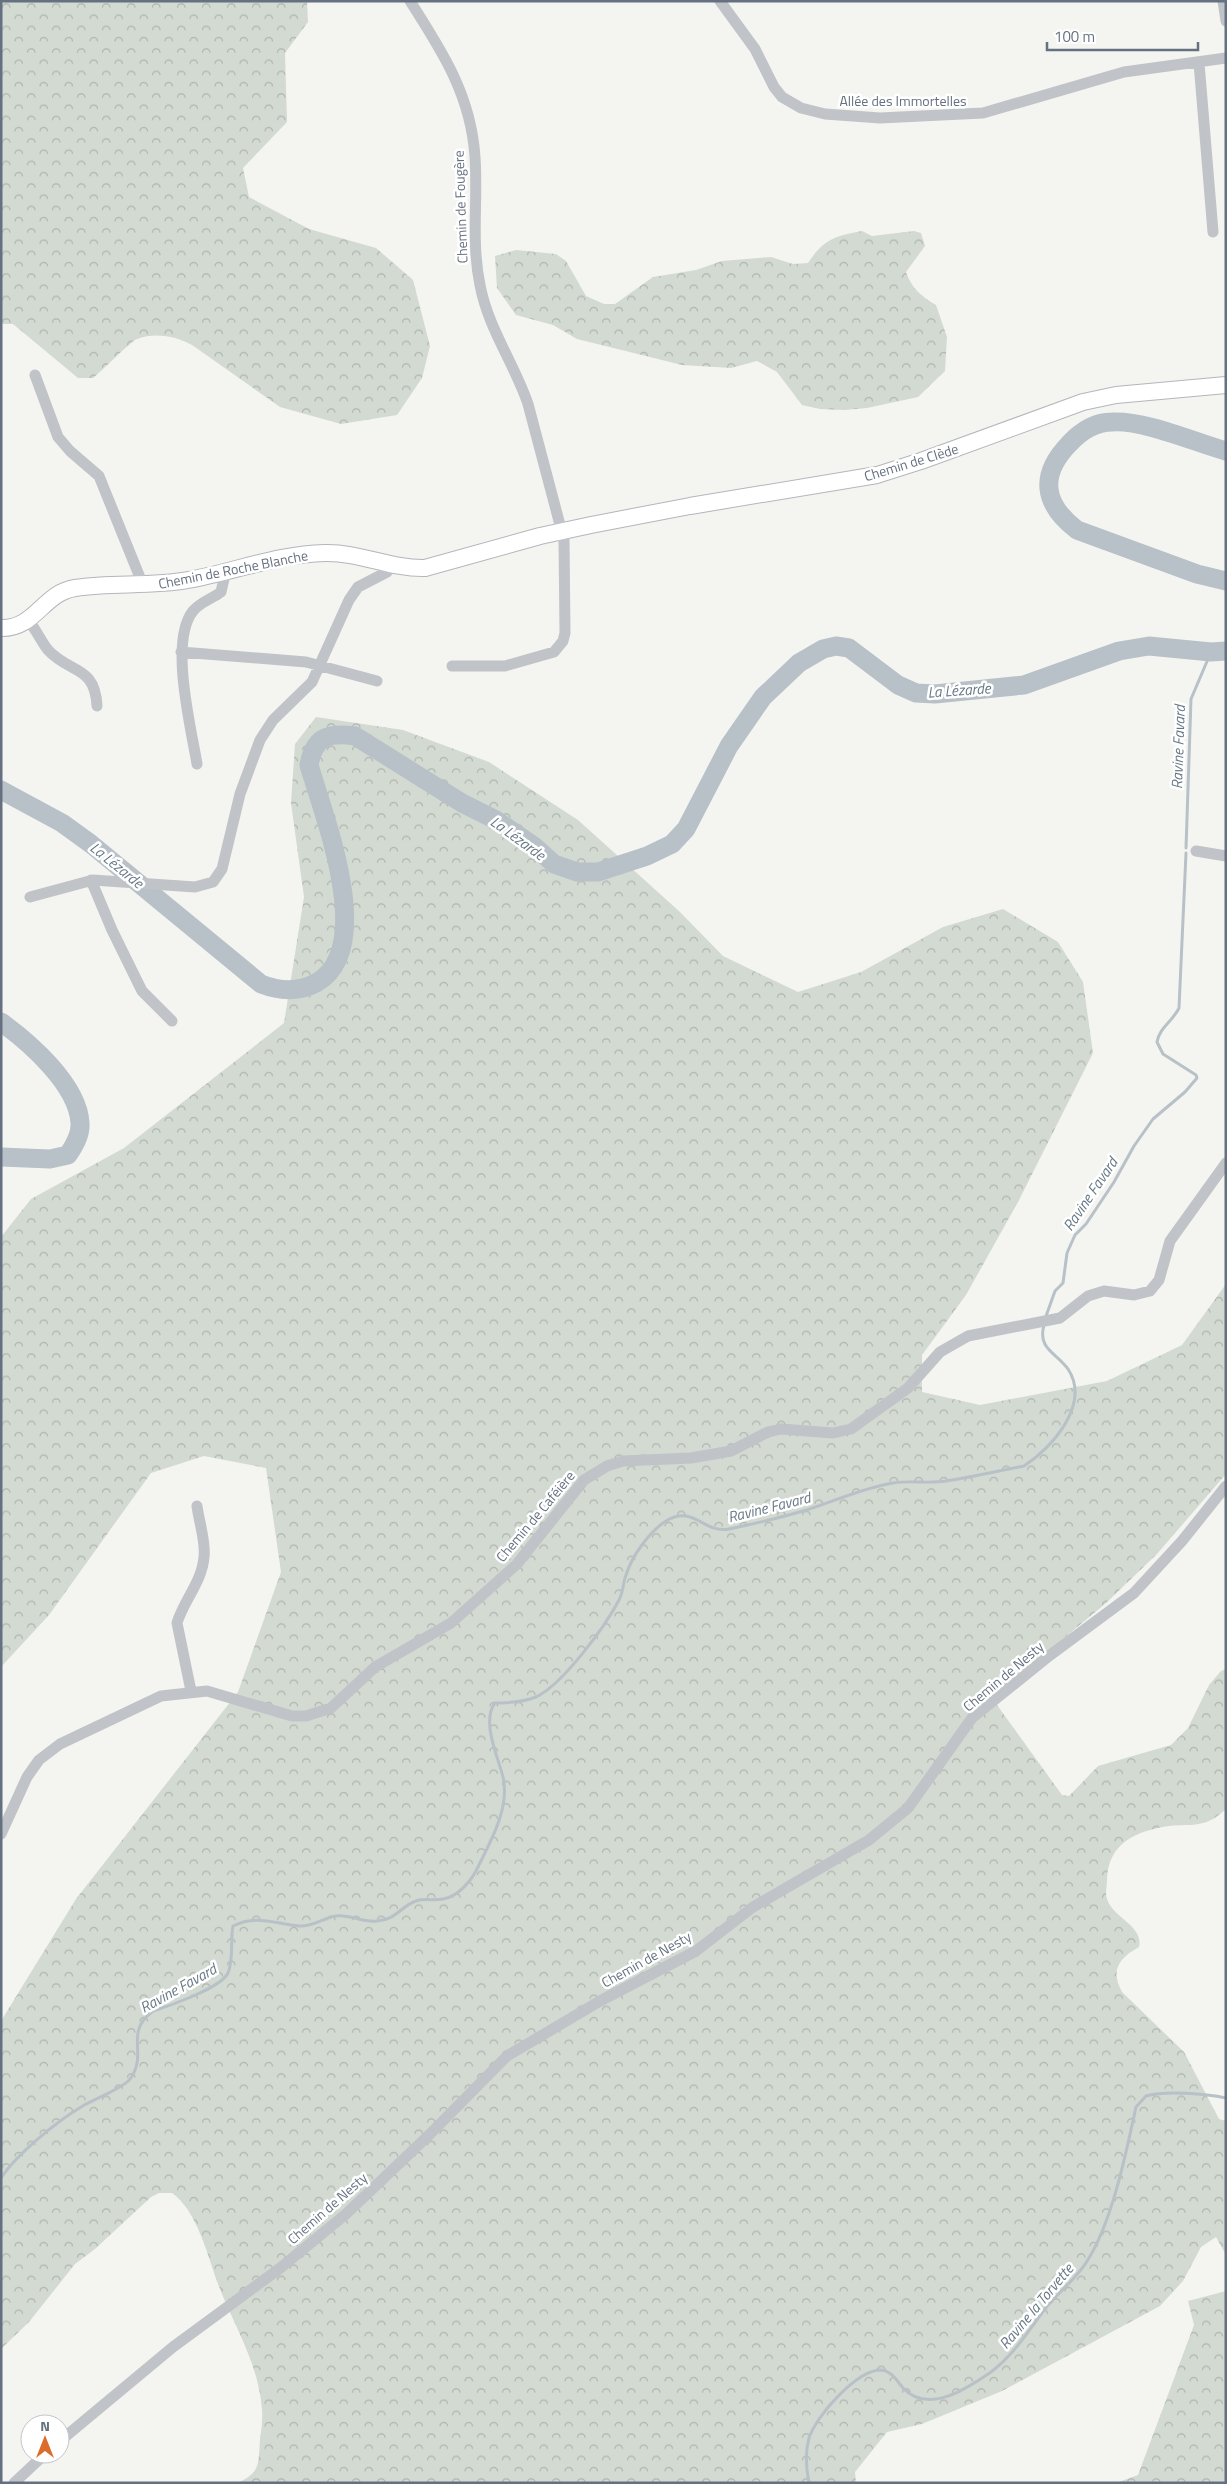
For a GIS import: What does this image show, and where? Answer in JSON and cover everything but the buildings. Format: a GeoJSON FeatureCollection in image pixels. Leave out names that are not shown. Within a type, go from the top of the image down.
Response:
{"type":"FeatureCollection","features":[{"type":"Feature","properties":{"kind":"main road","name":"Chemin de Clède"},"geometry":{"type":"LineString","coordinates":[[563,531],[690,506],[877,475],[921,461],[1082,402],[1116,395],[1226,385]]}},
{"type":"Feature","properties":{"kind":"main road","name":"Chemin de Roche Blanche"},"geometry":{"type":"LineString","coordinates":[[1,628],[22,625],[54,595],[72,588],[96,585],[144,585],[189,580],[282,558],[328,553],[392,566],[425,568],[563,531]]}},
{"type":"Feature","properties":{"kind":"street","name":"Chemin de Fougère"},"geometry":{"type":"LineString","coordinates":[[410,1],[451,68],[466,106],[475,157],[474,245],[484,304],[490,322],[521,382],[563,531],[565,633],[560,648],[554,652],[505,666],[452,666]]}},
{"type":"Feature","properties":{"kind":"street","name":"Allée des Immortelles"},"geometry":{"type":"LineString","coordinates":[[720,1],[755,49],[774,87],[782,97],[801,108],[825,114],[880,118],[983,113],[1124,72],[1226,58]]}},
{"type":"Feature","properties":{"kind":"street"},"geometry":{"type":"LineString","coordinates":[[1223,1],[1226,21]]}},
{"type":"Feature","properties":{"kind":"street"},"geometry":{"type":"LineString","coordinates":[[1199,63],[1212,232]]}},
{"type":"Feature","properties":{"kind":"street"},"geometry":{"type":"LineString","coordinates":[[35,375],[58,437],[70,451],[99,476],[144,585]]}},
{"type":"Feature","properties":{"kind":"street"},"geometry":{"type":"LineString","coordinates":[[30,897],[91,880],[148,882],[195,887],[206,886],[219,876],[240,794],[260,740],[273,720],[307,689],[321,665],[349,600],[358,587],[387,572],[392,566]]}},
{"type":"Feature","properties":{"kind":"street"},"geometry":{"type":"LineString","coordinates":[[197,764],[184,686],[181,652],[192,612],[205,600],[221,592],[226,570]]}},
{"type":"Feature","properties":{"kind":"street"},"geometry":{"type":"LineString","coordinates":[[28,620],[55,656],[91,680],[96,689],[97,706]]}},
{"type":"Feature","properties":{"kind":"street"},"geometry":{"type":"LineString","coordinates":[[181,652],[243,656],[321,665],[377,680]]}},
{"type":"Feature","properties":{"kind":"street"},"geometry":{"type":"LineString","coordinates":[[1196,851],[1226,856]]}},
{"type":"Feature","properties":{"kind":"street"},"geometry":{"type":"LineString","coordinates":[[91,880],[112,930],[142,992],[172,1021]]}},
{"type":"Feature","properties":{"kind":"street","name":"Chemin de Caféière"},"geometry":{"type":"LineString","coordinates":[[1,1834],[27,1777],[39,1760],[60,1744],[161,1696],[192,1691],[218,1692],[292,1716],[320,1713],[331,1708],[375,1667],[452,1622],[488,1592],[517,1564],[584,1480],[607,1466],[623,1461],[691,1458],[731,1451],[768,1432],[781,1429],[833,1433],[851,1429],[908,1388],[940,1352],[968,1336],[1060,1318],[1088,1296],[1104,1292],[1134,1295],[1150,1291],[1159,1280],[1170,1240],[1226,1162]]}},
{"type":"Feature","properties":{"kind":"street","name":"Chemin de Nesty"},"geometry":{"type":"LineString","coordinates":[[70,2433],[173,2347],[279,2268],[346,2214],[430,2134],[507,2056],[600,2001],[696,1950],[753,1907],[869,1840],[908,1808],[972,1718],[1049,1656],[1134,1593],[1182,1541],[1226,1486]]}},
{"type":"Feature","properties":{"kind":"street"},"geometry":{"type":"LineString","coordinates":[[192,1691],[177,1623],[199,1578],[204,1557],[196,1506]]}},
{"type":"Feature","properties":{"kind":"street"},"geometry":{"type":"LineString","coordinates":[[14,2483],[34,2464]]}},
{"type":"Feature","properties":{"kind":"green space"},"geometry":{"type":"Polygon","coordinates":[[[1,1],[307,1],[308,22],[285,53],[287,122],[243,168],[249,197],[309,229],[376,248],[413,280],[430,346],[422,378],[397,415],[341,424],[280,407],[192,345],[179,339],[158,335],[137,339],[93,378],[78,378],[13,324],[1,324],[1,1]]]}},
{"type":"Feature","properties":{"kind":"green space"},"geometry":{"type":"Polygon","coordinates":[[[862,231],[872,236],[914,231],[921,233],[925,246],[906,272],[918,292],[936,305],[947,337],[945,371],[918,397],[867,408],[844,410],[820,409],[802,405],[777,372],[757,361],[731,368],[682,365],[577,339],[553,325],[516,315],[497,288],[495,256],[516,250],[556,254],[566,261],[586,296],[604,304],[615,304],[653,277],[696,270],[722,261],[771,257],[793,264],[808,263],[819,249],[831,240],[862,231]]]}},
{"type":"Feature","properties":{"kind":"green space"},"geometry":{"type":"Polygon","coordinates":[[[316,717],[403,730],[489,762],[578,820],[680,912],[723,956],[798,992],[861,972],[943,927],[1003,909],[1058,942],[1083,982],[1093,1053],[1018,1202],[966,1295],[922,1355],[922,1392],[980,1405],[1107,1381],[1182,1345],[1226,1284],[1226,1474],[1157,1554],[1105,1604],[1000,1691],[997,1705],[1062,1795],[1069,1796],[1098,1766],[1171,1745],[1188,1728],[1209,1685],[1221,1671],[1226,1669],[1226,1809],[1215,1818],[1206,1822],[1157,1828],[1126,1841],[1112,1857],[1106,1892],[1110,1906],[1133,1928],[1139,1940],[1139,1947],[1126,1956],[1118,1965],[1118,1984],[1122,1992],[1184,2052],[1219,2119],[1226,2121],[1226,2255],[1216,2237],[1201,2247],[1183,2281],[1160,2306],[1002,2391],[922,2424],[887,2432],[855,2472],[856,2483],[237,2483],[250,2475],[257,2467],[262,2418],[260,2393],[251,2361],[224,2300],[201,2235],[188,2211],[172,2193],[159,2193],[151,2197],[95,2249],[75,2264],[29,2322],[1,2349],[1,2021],[76,1899],[238,1692],[281,1572],[266,1468],[204,1456],[151,1473],[49,1615],[1,1667],[1,1237],[31,1199],[124,1148],[284,1023],[304,897],[291,803],[295,744],[316,717]]]}},
{"type":"Feature","properties":{"kind":"green space"},"geometry":{"type":"Polygon","coordinates":[[[1226,2291],[1226,2483],[1116,2483],[1138,2475],[1194,2325],[1188,2301],[1226,2291]]]}},
{"type":"Feature","properties":{"kind":"waterway","name":"La Lézarde"},"geometry":{"type":"LineString","coordinates":[[1226,451],[1139,424],[1106,422],[1088,428],[1069,444],[1059,456],[1049,478],[1049,489],[1057,510],[1077,530],[1197,574],[1226,581]]}},
{"type":"Feature","properties":{"kind":"waterway","name":"La Lézarde"},"geometry":{"type":"LineString","coordinates":[[1,790],[62,823],[91,844],[261,984],[275,988],[295,990],[316,983],[334,966],[343,942],[345,913],[341,881],[334,848],[309,765],[314,748],[319,742],[330,736],[355,736],[462,803],[496,820],[534,846],[554,864],[577,872],[598,872],[647,856],[672,844],[686,829],[729,746],[763,697],[799,663],[823,649],[836,646],[849,648],[898,685],[916,693],[935,694],[1024,685],[1119,651],[1149,646],[1211,652],[1226,651]]}},
{"type":"Feature","properties":{"kind":"waterway","name":"Ravine Favard"},"geometry":{"type":"LineString","coordinates":[[1186,848],[1191,699],[1211,652]]}},
{"type":"Feature","properties":{"kind":"waterway","name":"Ravine Favard"},"geometry":{"type":"LineString","coordinates":[[1045,1319],[1055,1291],[1063,1283],[1067,1253],[1075,1235],[1086,1224],[1153,1119],[1185,1092],[1197,1078],[1196,1075],[1163,1054],[1157,1042],[1160,1033],[1179,1008],[1186,853]]}},
{"type":"Feature","properties":{"kind":"waterway","name":"La Lézarde"},"geometry":{"type":"LineString","coordinates":[[1,1022],[38,1053],[62,1080],[71,1094],[80,1123],[77,1140],[68,1155],[50,1159],[1,1157]]}},
{"type":"Feature","properties":{"kind":"waterway","name":"Ravine Favard"},"geometry":{"type":"LineString","coordinates":[[1,2178],[27,2149],[60,2121],[130,2079],[137,2061],[139,2027],[144,2019],[153,2011],[194,1996],[216,1985],[223,1979],[230,1968],[233,1926],[242,1922],[258,1920],[304,1926],[336,1916],[367,1921],[384,1920],[394,1916],[411,1903],[449,1898],[464,1887],[475,1872],[502,1812],[504,1800],[503,1777],[490,1729],[491,1711],[495,1703],[516,1702],[536,1697],[558,1681],[582,1654],[612,1611],[620,1597],[626,1575],[637,1552],[653,1531],[666,1521],[684,1516],[691,1517],[712,1527],[729,1529],[803,1511],[881,1485],[899,1482],[940,1482],[1024,1466],[1035,1458],[1056,1437],[1065,1424],[1072,1410],[1075,1396],[1074,1382],[1068,1369],[1049,1350],[1043,1340],[1044,1325]]}},
{"type":"Feature","properties":{"kind":"waterway","name":"Ravine la Torvette"},"geometry":{"type":"LineString","coordinates":[[809,2483],[806,2454],[813,2429],[838,2396],[860,2378],[870,2372],[884,2370],[891,2374],[913,2396],[924,2399],[936,2399],[948,2396],[971,2385],[991,2372],[1014,2350],[1050,2302],[1085,2265],[1098,2242],[1118,2185],[1136,2107],[1146,2096],[1175,2093],[1226,2098]]}}]}
